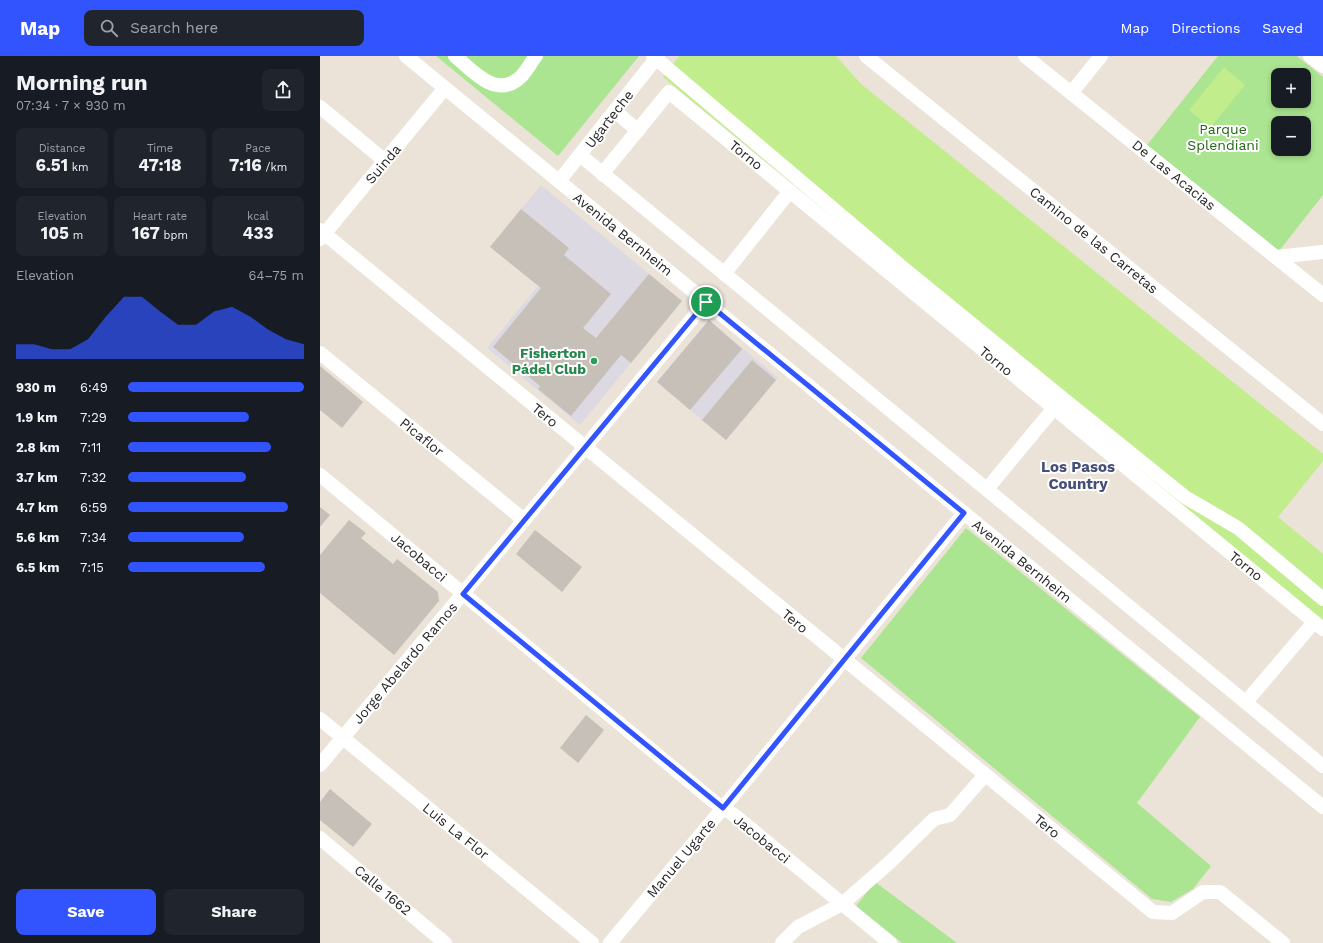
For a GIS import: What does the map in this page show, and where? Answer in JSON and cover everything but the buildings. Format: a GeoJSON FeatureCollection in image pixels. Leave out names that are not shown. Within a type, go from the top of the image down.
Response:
{"type":"FeatureCollection","features":[{"type":"Feature","properties":{"kind":"street","name":"Avenida Bernheim"},"geometry":{"type":"LineString","coordinates":[[406,56],[1323,807]]}},
{"type":"Feature","properties":{"kind":"street"},"geometry":{"type":"LineString","coordinates":[[455,56],[489,84],[506,87],[518,80],[536,56]]}},
{"type":"Feature","properties":{"kind":"street"},"geometry":{"type":"LineString","coordinates":[[653,56],[902,267],[1185,497],[1238,528],[1323,600]]}},
{"type":"Feature","properties":{"kind":"street","name":"Ugarteche"},"geometry":{"type":"LineString","coordinates":[[559,181],[658,56]]}},
{"type":"Feature","properties":{"kind":"street","name":"Camino de las Carretas"},"geometry":{"type":"LineString","coordinates":[[866,56],[1323,424]]}},
{"type":"Feature","properties":{"kind":"street","name":"De Las Acacias"},"geometry":{"type":"LineString","coordinates":[[1024,56],[1323,295]]}},
{"type":"Feature","properties":{"kind":"street"},"geometry":{"type":"LineString","coordinates":[[1071,93],[1101,56]]}},
{"type":"Feature","properties":{"kind":"street"},"geometry":{"type":"LineString","coordinates":[[1310,56],[1323,66]]}},
{"type":"Feature","properties":{"kind":"street","name":"Suinda"},"geometry":{"type":"LineString","coordinates":[[322,234],[445,88]]}},
{"type":"Feature","properties":{"kind":"street","name":"Torno"},"geometry":{"type":"LineString","coordinates":[[638,130],[669,92],[1318,626]]}},
{"type":"Feature","properties":{"kind":"street"},"geometry":{"type":"LineString","coordinates":[[320,108],[385,161]]}},
{"type":"Feature","properties":{"kind":"street"},"geometry":{"type":"LineString","coordinates":[[602,174],[638,130],[615,111]]}},
{"type":"Feature","properties":{"kind":"street"},"geometry":{"type":"LineString","coordinates":[[580,155],[1323,766]]}},
{"type":"Feature","properties":{"kind":"street"},"geometry":{"type":"LineString","coordinates":[[724,274],[790,191]]}},
{"type":"Feature","properties":{"kind":"street","name":"Tero"},"geometry":{"type":"LineString","coordinates":[[322,234],[1153,912],[1172,913],[1203,892],[1220,892],[1283,943]]}},
{"type":"Feature","properties":{"kind":"street"},"geometry":{"type":"LineString","coordinates":[[1276,257],[1323,252]]}},
{"type":"Feature","properties":{"kind":"street","name":"Jorge Abelardo Ramos"},"geometry":{"type":"LineString","coordinates":[[320,765],[706,302]]}},
{"type":"Feature","properties":{"kind":"street","name":"Picaflor"},"geometry":{"type":"LineString","coordinates":[[320,353],[524,520]]}},
{"type":"Feature","properties":{"kind":"street"},"geometry":{"type":"LineString","coordinates":[[987,490],[1054,408]]}},
{"type":"Feature","properties":{"kind":"street","name":"Jacobacci"},"geometry":{"type":"LineString","coordinates":[[320,475],[723,808],[890,943]]}},
{"type":"Feature","properties":{"kind":"street","name":"Manuel Ugarte"},"geometry":{"type":"LineString","coordinates":[[610,943],[723,808],[964,513]]}},
{"type":"Feature","properties":{"kind":"street"},"geometry":{"type":"LineString","coordinates":[[1246,702],[1318,626]]}},
{"type":"Feature","properties":{"kind":"street","name":"Luis La Flor"},"geometry":{"type":"LineString","coordinates":[[320,719],[592,943]]}},
{"type":"Feature","properties":{"kind":"street"},"geometry":{"type":"LineString","coordinates":[[782,943],[798,927],[842,904],[889,863],[934,819],[950,815],[985,775]]}},
{"type":"Feature","properties":{"kind":"street","name":"Calle 1662"},"geometry":{"type":"LineString","coordinates":[[320,838],[446,943]]}},
{"type":"Feature","properties":{"kind":"shaded area"},"geometry":{"type":"Polygon","coordinates":[[[541,185],[682,301],[580,425],[487,348],[538,286],[490,247],[541,185]]]}},
{"type":"Feature","properties":{"kind":"shaded area"},"geometry":{"type":"Polygon","coordinates":[[[709,320],[778,378],[726,440],[657,382],[709,320]]]}},
{"type":"Feature","properties":{"kind":"green space"},"geometry":{"type":"Polygon","coordinates":[[[436,56],[639,56],[558,156],[436,56]]]}},
{"type":"Feature","properties":{"kind":"green space"},"geometry":{"type":"Polygon","coordinates":[[[679,56],[836,56],[861,84],[1323,454],[1323,461],[1278,517],[1323,554],[1323,621],[663,77],[679,56]]]}},
{"type":"Feature","properties":{"kind":"green space","name":"Parque Splendiani"},"geometry":{"type":"Polygon","coordinates":[[[1218,56],[1297,56],[1323,77],[1323,195],[1279,251],[1147,145],[1218,56]]]}},
{"type":"Feature","properties":{"kind":"green space"},"geometry":{"type":"Polygon","coordinates":[[[1224,67],[1245,85],[1210,128],[1189,110],[1224,67]]]}},
{"type":"Feature","properties":{"kind":"green space"},"geometry":{"type":"Polygon","coordinates":[[[966,528],[1200,717],[1137,803],[1211,866],[1193,889],[1171,902],[1152,899],[861,658],[966,528]]]}},
{"type":"Feature","properties":{"kind":"green space"},"geometry":{"type":"Polygon","coordinates":[[[875,882],[957,943],[902,943],[856,906],[875,882]]]}},
{"type":"Feature","properties":{"kind":"place","name":"Fisherton Pádel Club"},"geometry":{"type":"Point","coordinates":[594,361]}},
{"type":"Feature","properties":{"kind":"district","name":"Los Pasos Country"},"geometry":{"type":"Point","coordinates":[1078,476]}},
{"type":"Feature","properties":{"kind":"route"},"geometry":{"type":"LineString","coordinates":[[706,302],[964,513],[723,808],[463,594],[706,302]]}}]}
